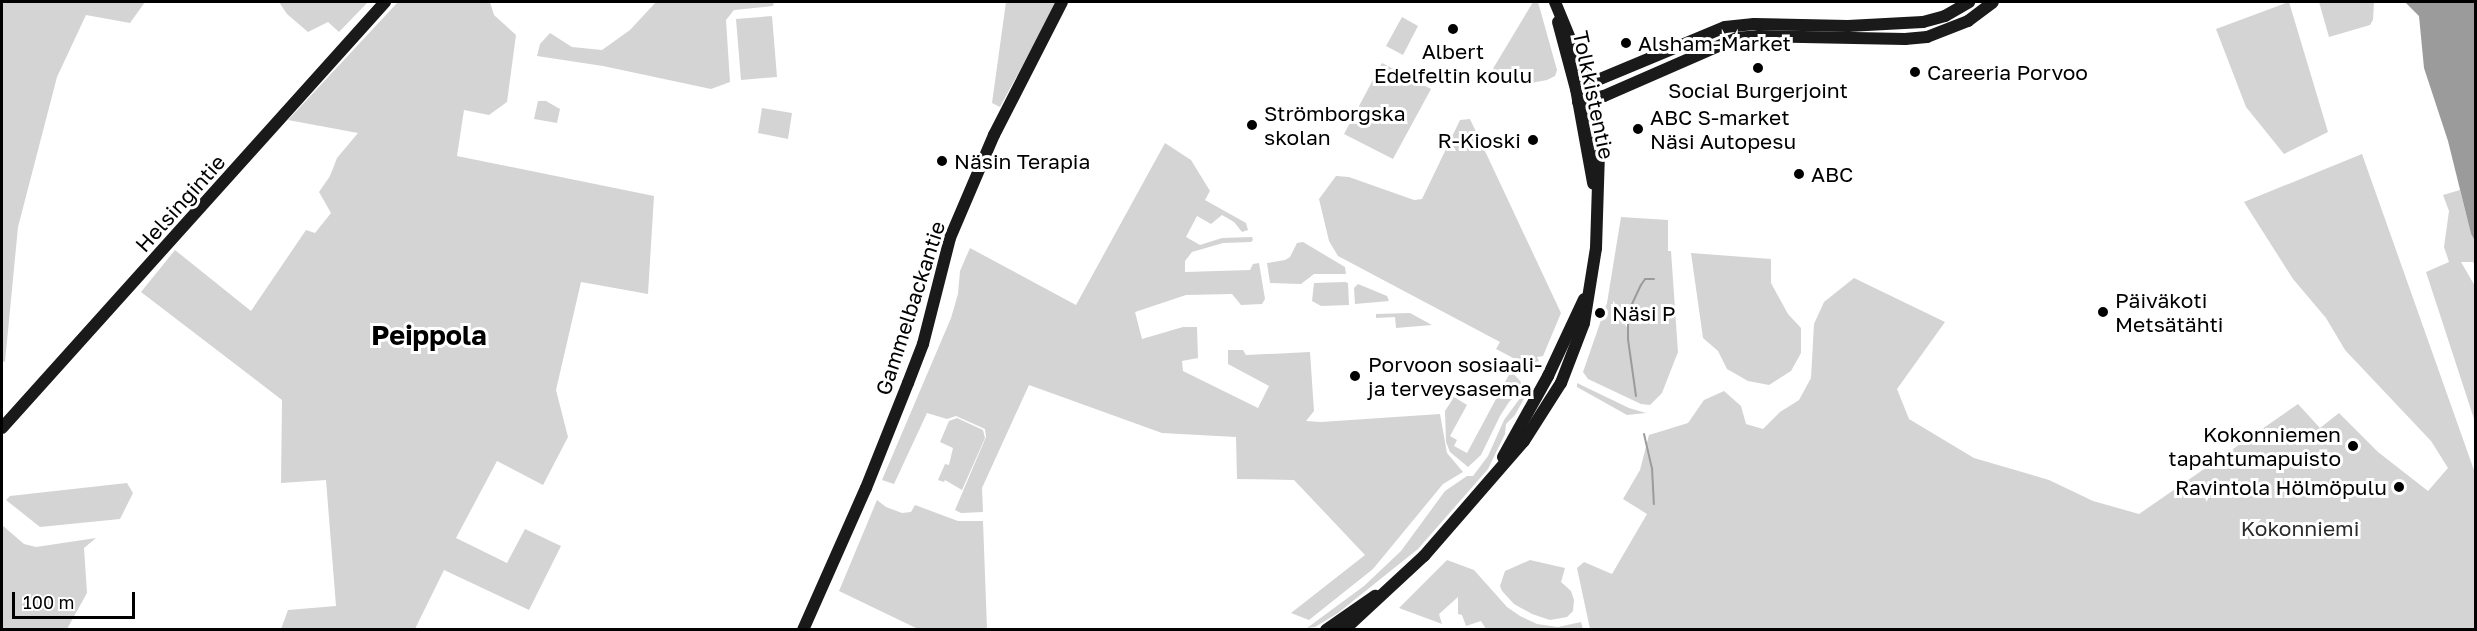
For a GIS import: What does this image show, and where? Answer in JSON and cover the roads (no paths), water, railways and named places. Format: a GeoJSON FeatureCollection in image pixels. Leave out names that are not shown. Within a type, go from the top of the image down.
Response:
{"type":"FeatureCollection","features":[{"type":"Feature","properties":{"kind":"street","name":"Helsingintie"},"geometry":{"type":"LineString","coordinates":[[2,428],[385,2]]}},
{"type":"Feature","properties":{"kind":"street","name":"Gammelbackantie"},"geometry":{"type":"LineString","coordinates":[[803,630],[866,488],[908,384],[922,344],[950,238],[994,135],[1062,2]]}},
{"type":"Feature","properties":{"kind":"street","name":"Tolkkistentie"},"geometry":{"type":"LineString","coordinates":[[1344,630],[1424,556],[1473,502],[1497,469],[1548,376],[1587,293],[1596,248],[1599,151],[1582,87],[1554,2]]}},
{"type":"Feature","properties":{"kind":"street"},"geometry":{"type":"LineString","coordinates":[[1582,87],[1725,27],[1754,24],[1848,26],[1923,22],[1945,16],[1969,2]]}},
{"type":"Feature","properties":{"kind":"street"},"geometry":{"type":"LineString","coordinates":[[1584,101],[1737,38],[1759,36],[1905,39],[1927,37],[1968,21],[1993,2]]}},
{"type":"Feature","properties":{"kind":"street","name":"Tolkkistentie"},"geometry":{"type":"LineString","coordinates":[[1326,630],[1396,582]]}},
{"type":"Feature","properties":{"kind":"waterway"},"geometry":{"type":"LineString","coordinates":[[1636,396],[1628,323],[1632,304],[1641,285],[1645,279],[1654,279]]}},
{"type":"Feature","properties":{"kind":"waterway"},"geometry":{"type":"LineString","coordinates":[[1644,434],[1652,468],[1654,504]]}},
{"type":"Feature","properties":{"kind":"place","name":"Albert Edelfeltin koulu"},"geometry":{"type":"Point","coordinates":[1453,29]}},
{"type":"Feature","properties":{"kind":"place","name":"Alsham-Market"},"geometry":{"type":"Point","coordinates":[1626,43]}},
{"type":"Feature","properties":{"kind":"place","name":"Social Burgerjoint"},"geometry":{"type":"Point","coordinates":[1758,68]}},
{"type":"Feature","properties":{"kind":"place","name":"Careeria Porvoo"},"geometry":{"type":"Point","coordinates":[1915,72]}},
{"type":"Feature","properties":{"kind":"place","name":"Strömborgska skolan"},"geometry":{"type":"Point","coordinates":[1252,125]}},
{"type":"Feature","properties":{"kind":"place","name":"ABC S-market Näsi Autopesu"},"geometry":{"type":"Point","coordinates":[1638,129]}},
{"type":"Feature","properties":{"kind":"place","name":"R-Kioski"},"geometry":{"type":"Point","coordinates":[1533,140]}},
{"type":"Feature","properties":{"kind":"place","name":"Näsin Terapia"},"geometry":{"type":"Point","coordinates":[942,161]}},
{"type":"Feature","properties":{"kind":"place","name":"ABC"},"geometry":{"type":"Point","coordinates":[1799,174]}},
{"type":"Feature","properties":{"kind":"place","name":"Päiväkoti Metsätähti"},"geometry":{"type":"Point","coordinates":[2103,312]}},
{"type":"Feature","properties":{"kind":"place","name":"Näsi P"},"geometry":{"type":"Point","coordinates":[1600,313]}},
{"type":"Feature","properties":{"kind":"place","name":"Porvoon sosiaali- ja terveysasema"},"geometry":{"type":"Point","coordinates":[1355,376]}},
{"type":"Feature","properties":{"kind":"place","name":"Kokonniemen tapahtumapuisto"},"geometry":{"type":"Point","coordinates":[2353,446]}},
{"type":"Feature","properties":{"kind":"place","name":"Ravintola Hölmöpulu"},"geometry":{"type":"Point","coordinates":[2399,487]}},
{"type":"Feature","properties":{"kind":"district","name":"Peippola"},"geometry":{"type":"Point","coordinates":[429,336]}},
{"type":"Feature","properties":{"kind":"park label","name":"Kokonniemi"},"geometry":{"type":"Point","coordinates":[2300,528]}}]}
